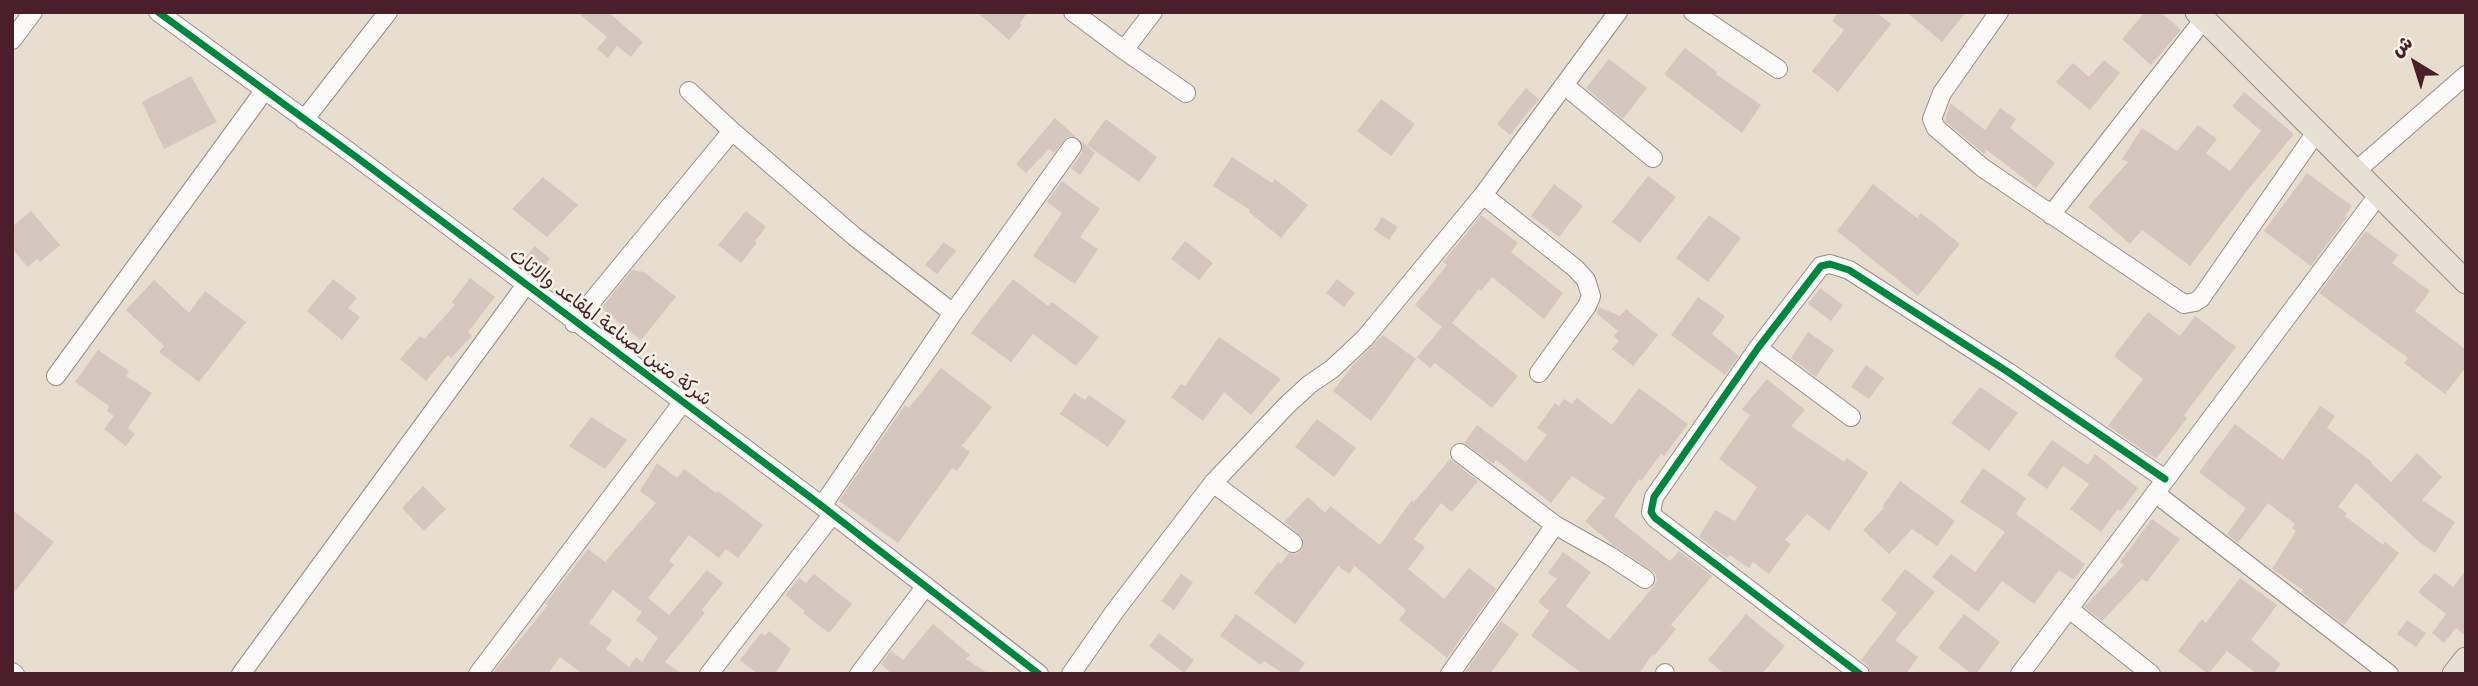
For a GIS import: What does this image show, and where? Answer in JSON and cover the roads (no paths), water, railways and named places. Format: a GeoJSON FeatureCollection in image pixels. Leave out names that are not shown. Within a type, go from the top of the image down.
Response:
{"type":"FeatureCollection","features":[{"type":"Feature","properties":{"kind":"main road"},"geometry":{"type":"LineString","coordinates":[[2201,16],[2466,282]]}},
{"type":"Feature","properties":{"kind":"main road"},"geometry":{"type":"LineString","coordinates":[[2454,674],[2466,659]]}},
{"type":"Feature","properties":{"kind":"street"},"geometry":{"type":"LineString","coordinates":[[12,40],[33,12]]}},
{"type":"Feature","properties":{"kind":"street","name":"شركة متين لصناعة المقاعد والاثاث"},"geometry":{"type":"LineString","coordinates":[[158,12],[684,402],[1039,674]]}},
{"type":"Feature","properties":{"kind":"street"},"geometry":{"type":"LineString","coordinates":[[304,120],[388,12]]}},
{"type":"Feature","properties":{"kind":"street"},"geometry":{"type":"LineString","coordinates":[[1073,12],[1186,93]]}},
{"type":"Feature","properties":{"kind":"street"},"geometry":{"type":"LineString","coordinates":[[1124,50],[1153,12]]}},
{"type":"Feature","properties":{"kind":"street"},"geometry":{"type":"LineString","coordinates":[[1071,674],[1115,611],[1213,483],[1287,405],[1365,338],[1483,195],[1618,12]]}},
{"type":"Feature","properties":{"kind":"street"},"geometry":{"type":"LineString","coordinates":[[1693,12],[1778,69]]}},
{"type":"Feature","properties":{"kind":"street"},"geometry":{"type":"LineString","coordinates":[[1999,12],[1942,93],[1931,119],[1947,139],[1983,168],[2184,304],[2195,302],[2220,272],[2317,131]]}},
{"type":"Feature","properties":{"kind":"street"},"geometry":{"type":"LineString","coordinates":[[2051,215],[2201,16]]}},
{"type":"Feature","properties":{"kind":"street"},"geometry":{"type":"LineString","coordinates":[[2356,171],[2466,75]]}},
{"type":"Feature","properties":{"kind":"street"},"geometry":{"type":"LineString","coordinates":[[1564,85],[1653,158]]}},
{"type":"Feature","properties":{"kind":"street"},"geometry":{"type":"LineString","coordinates":[[56,376],[264,91]]}},
{"type":"Feature","properties":{"kind":"street"},"geometry":{"type":"LineString","coordinates":[[689,91],[855,237],[953,313]]}},
{"type":"Feature","properties":{"kind":"street"},"geometry":{"type":"LineString","coordinates":[[574,323],[732,131]]}},
{"type":"Feature","properties":{"kind":"street"},"geometry":{"type":"LineString","coordinates":[[709,674],[827,510],[953,313],[1072,147]]}},
{"type":"Feature","properties":{"kind":"street"},"geometry":{"type":"LineString","coordinates":[[2020,674],[2379,194]]}},
{"type":"Feature","properties":{"kind":"street"},"geometry":{"type":"LineString","coordinates":[[1483,195],[1575,268],[1586,280],[1591,296],[1587,306],[1539,373]]}},
{"type":"Feature","properties":{"kind":"street"},"geometry":{"type":"LineString","coordinates":[[1860,674],[1655,519],[1651,512],[1654,497],[1758,348],[1816,270],[1830,264],[1849,270],[2008,372],[2160,486],[2389,674]]}},
{"type":"Feature","properties":{"kind":"street"},"geometry":{"type":"LineString","coordinates":[[241,674],[525,286]]}},
{"type":"Feature","properties":{"kind":"street"},"geometry":{"type":"LineString","coordinates":[[1758,348],[1851,417]]}},
{"type":"Feature","properties":{"kind":"street"},"geometry":{"type":"LineString","coordinates":[[478,674],[684,402]]}},
{"type":"Feature","properties":{"kind":"street"},"geometry":{"type":"LineString","coordinates":[[1460,453],[1555,525],[1645,579]]}},
{"type":"Feature","properties":{"kind":"street"},"geometry":{"type":"LineString","coordinates":[[1213,483],[1293,544]]}},
{"type":"Feature","properties":{"kind":"street"},"geometry":{"type":"LineString","coordinates":[[1450,674],[1555,525]]}},
{"type":"Feature","properties":{"kind":"street"},"geometry":{"type":"LineString","coordinates":[[859,674],[926,586]]}},
{"type":"Feature","properties":{"kind":"street"},"geometry":{"type":"LineString","coordinates":[[2069,609],[2151,674]]}}]}
